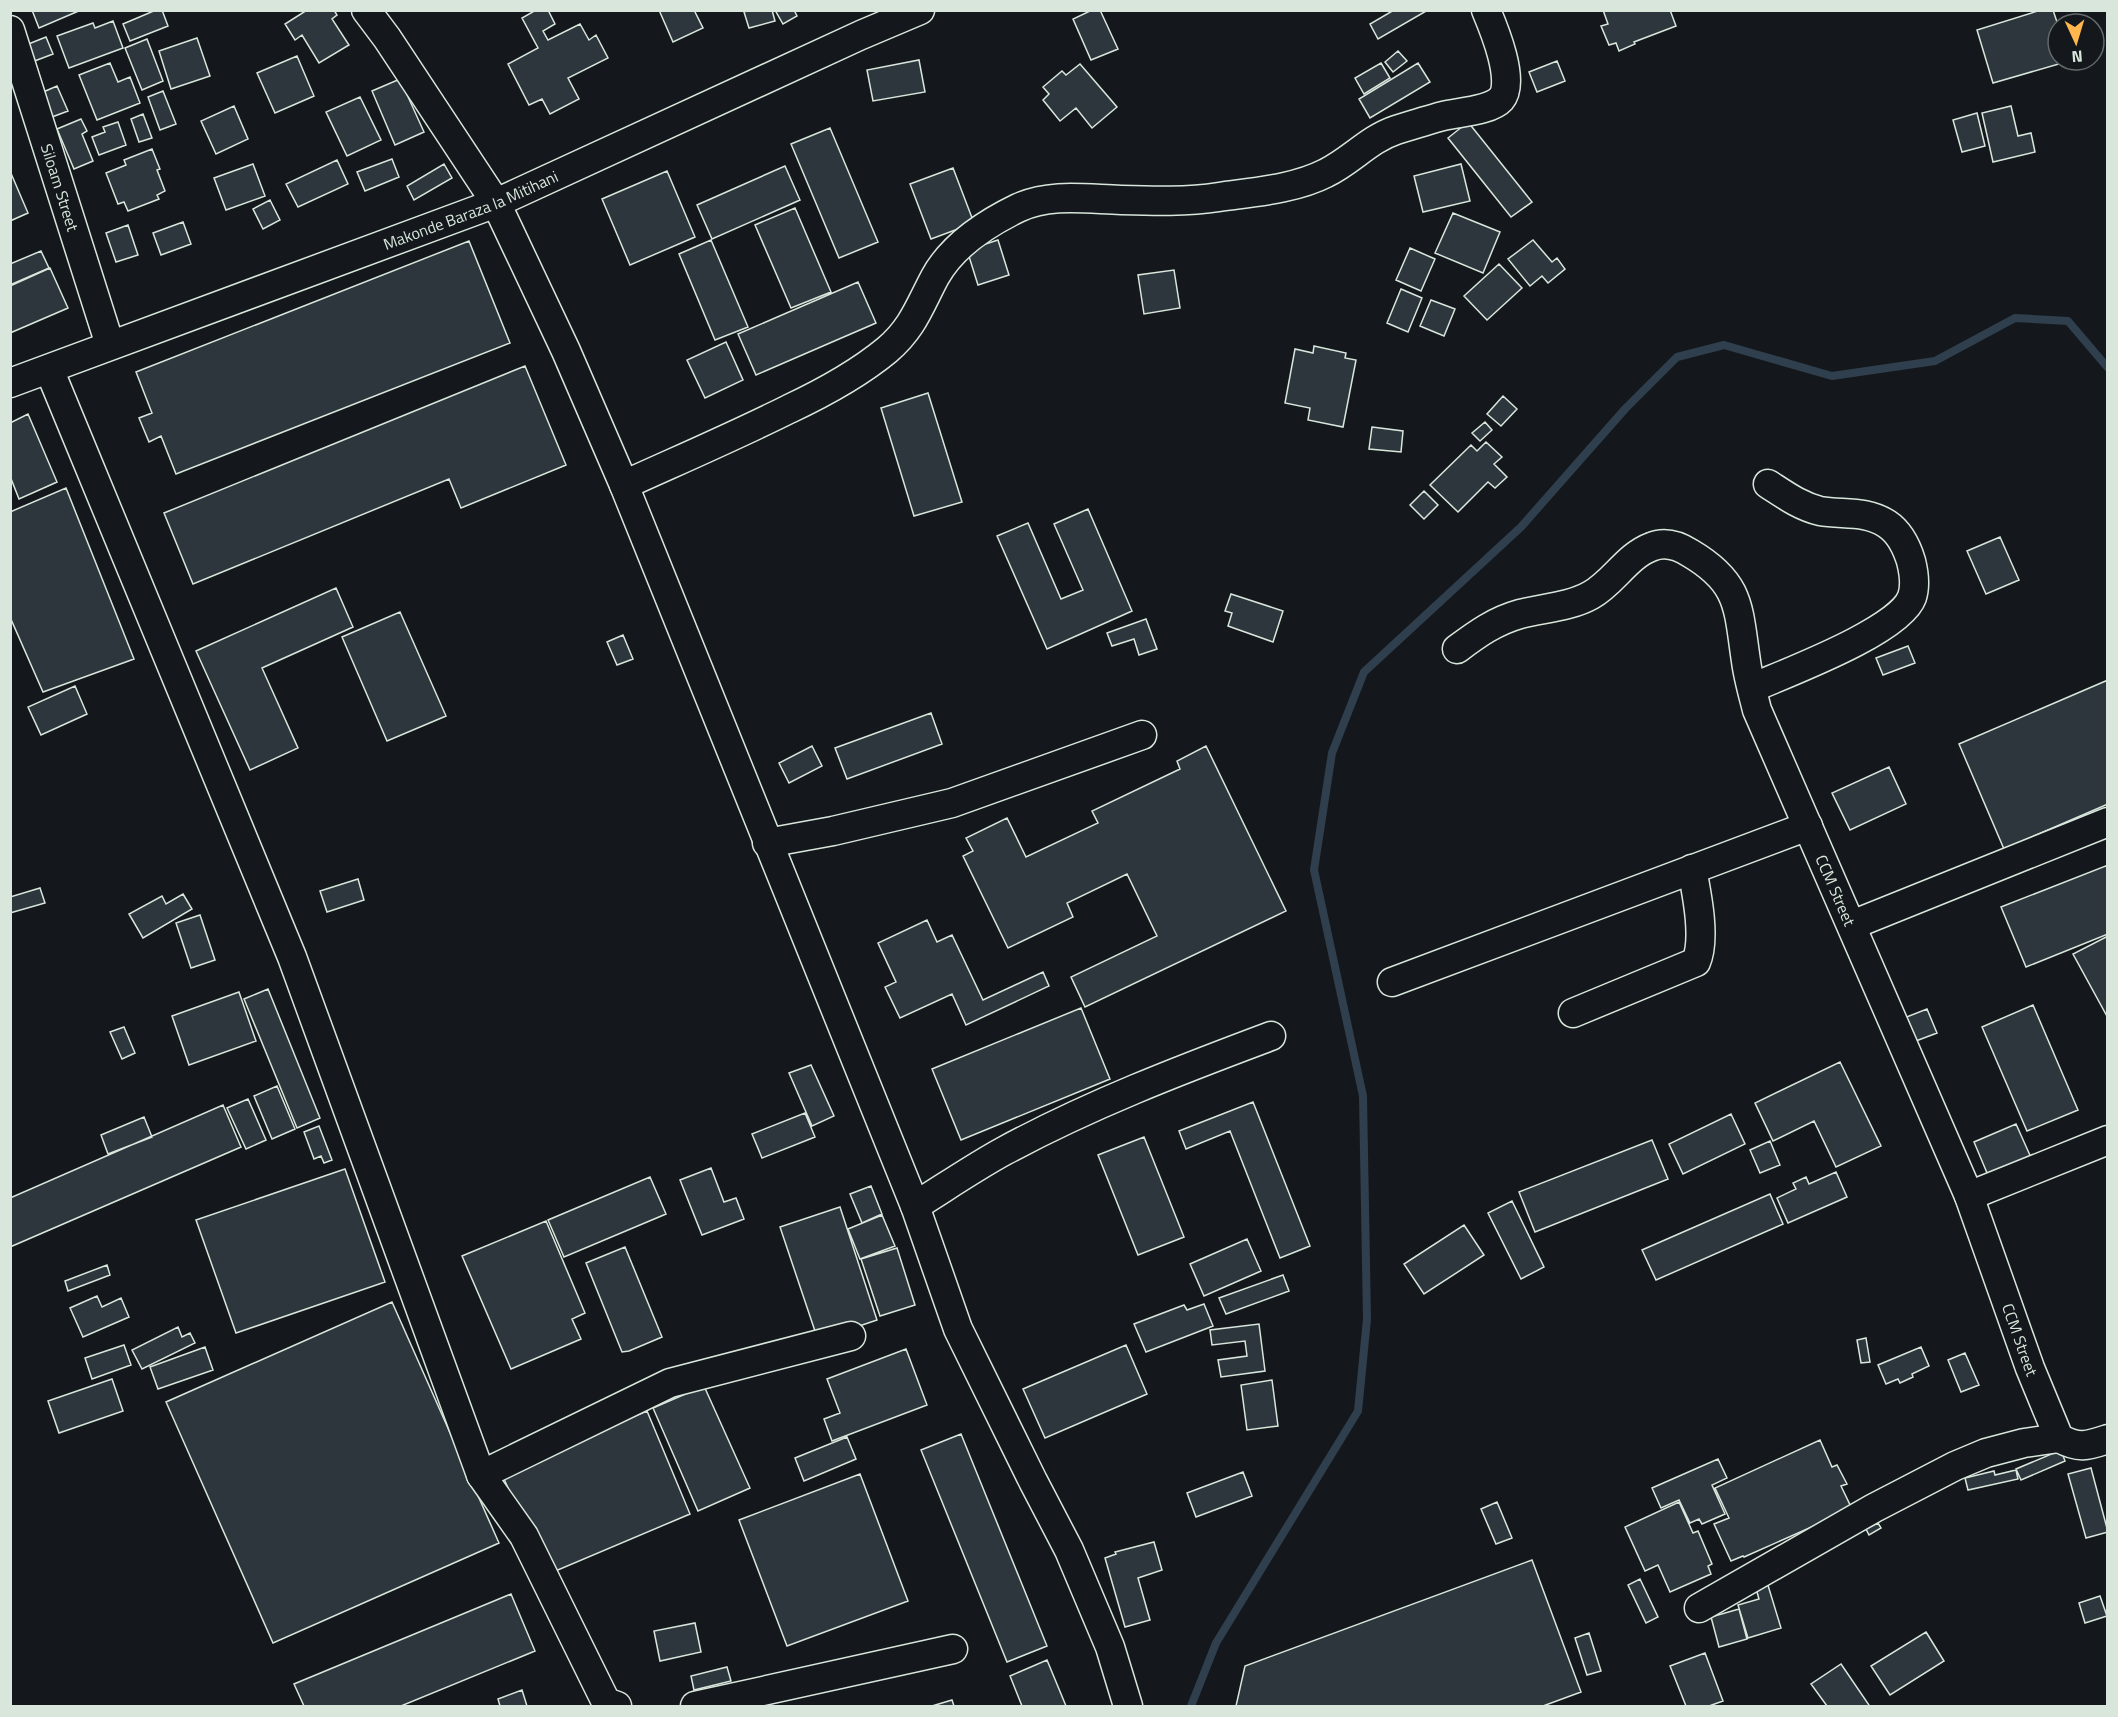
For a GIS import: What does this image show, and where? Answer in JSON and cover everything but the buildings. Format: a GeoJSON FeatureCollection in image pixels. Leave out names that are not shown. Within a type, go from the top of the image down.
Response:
{"type":"FeatureCollection","features":[{"type":"Feature","properties":{"kind":"street"},"geometry":{"type":"LineString","coordinates":[[366,10],[496,202],[566,351],[624,485],[915,1206],[958,1329],[1069,1550],[1110,1647],[1128,1707]]}},
{"type":"Feature","properties":{"kind":"street","name":"Makonde Baraza la Mitihani"},"geometry":{"type":"LineString","coordinates":[[10,383],[496,202],[850,39],[920,10]]}},
{"type":"Feature","properties":{"kind":"street"},"geometry":{"type":"LineString","coordinates":[[624,485],[815,396],[869,364],[890,348],[918,315],[935,276],[956,249],[988,225],[1016,209],[1036,201],[1055,198],[1160,201],[1216,197],[1309,180],[1327,172],[1368,144],[1392,131],[1445,115],[1494,104],[1502,99],[1506,87],[1504,59],[1486,10]]}},
{"type":"Feature","properties":{"kind":"street","name":"Siloam Street"},"geometry":{"type":"LineString","coordinates":[[10,30],[110,345]]}},
{"type":"Feature","properties":{"kind":"street"},"geometry":{"type":"LineString","coordinates":[[49,369],[292,957],[481,1475],[524,1536],[610,1705]]}},
{"type":"Feature","properties":{"kind":"street"},"geometry":{"type":"LineString","coordinates":[[1752,688],[1871,634],[1899,615],[1912,598],[1915,575],[1907,547],[1888,524],[1868,516],[1822,511],[1800,505],[1768,484]]}},
{"type":"Feature","properties":{"kind":"street","name":"CCM Street"},"geometry":{"type":"LineString","coordinates":[[1457,650],[1488,626],[1502,620],[1590,596],[1637,555],[1650,547],[1662,544],[1675,546],[1711,566],[1729,586],[1741,618],[1746,663],[1757,710],[1969,1196],[2030,1368],[2059,1438]]}},
{"type":"Feature","properties":{"kind":"street"},"geometry":{"type":"LineString","coordinates":[[767,843],[832,831],[952,803],[1142,735]]}},
{"type":"Feature","properties":{"kind":"street"},"geometry":{"type":"LineString","coordinates":[[1852,925],[2108,822]]}},
{"type":"Feature","properties":{"kind":"street"},"geometry":{"type":"LineString","coordinates":[[1392,982],[1808,826]]}},
{"type":"Feature","properties":{"kind":"street"},"geometry":{"type":"LineString","coordinates":[[1573,1012],[1696,962],[1701,950],[1692,870]]}},
{"type":"Feature","properties":{"kind":"street"},"geometry":{"type":"LineString","coordinates":[[915,1206],[1004,1151],[1104,1102],[1180,1070],[1271,1036]]}},
{"type":"Feature","properties":{"kind":"street"},"geometry":{"type":"LineString","coordinates":[[1969,1196],[2108,1140]]}},
{"type":"Feature","properties":{"kind":"street"},"geometry":{"type":"LineString","coordinates":[[481,1475],[670,1383],[851,1336]]}},
{"type":"Feature","properties":{"kind":"street"},"geometry":{"type":"LineString","coordinates":[[1699,1608],[1874,1508],[1955,1466],[1986,1453],[2024,1443],[2059,1438],[2083,1447],[2108,1439]]}},
{"type":"Feature","properties":{"kind":"street"},"geometry":{"type":"LineString","coordinates":[[695,1707],[953,1649]]}},
{"type":"Feature","properties":{"kind":"waterway"},"geometry":{"type":"LineString","coordinates":[[1191,1706],[1216,1643],[1358,1411],[1367,1319],[1363,1096],[1314,870],[1332,753],[1364,672],[1521,527],[1625,409],[1677,357],[1724,345],[1832,376],[1935,361],[2015,318],[2068,321],[2108,368]]}}]}
